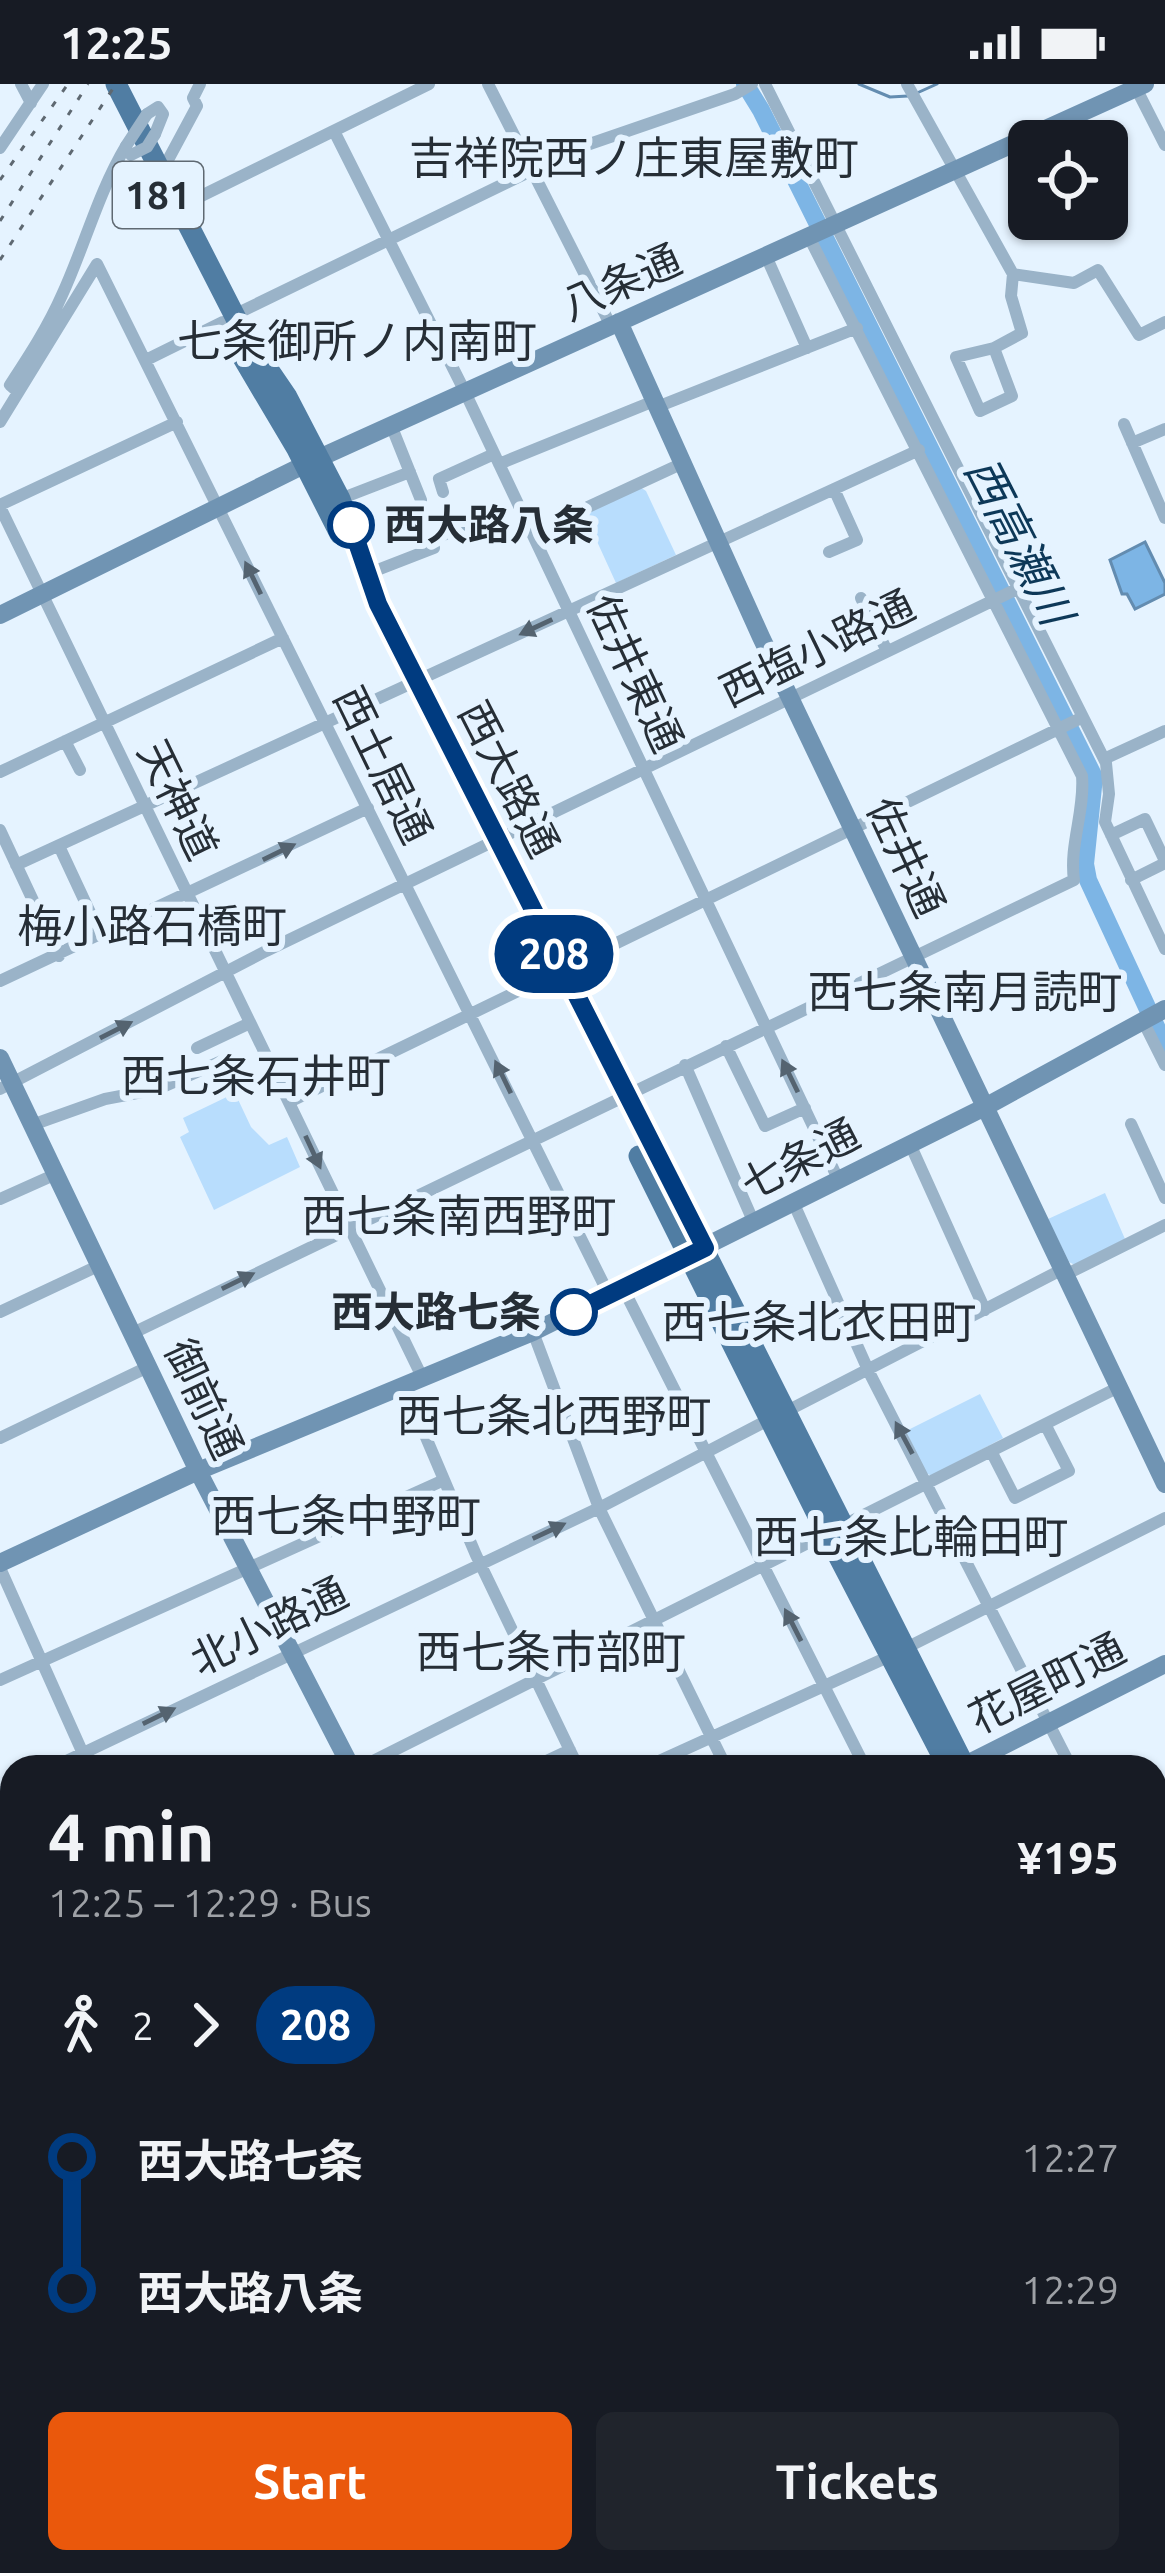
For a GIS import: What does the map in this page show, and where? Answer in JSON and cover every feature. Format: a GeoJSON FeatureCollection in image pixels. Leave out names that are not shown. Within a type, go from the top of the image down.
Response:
{"type":"FeatureCollection","features":[{"type":"Feature","properties":{"kind":"main road","name":"西大路通"},"geometry":{"type":"LineString","coordinates":[[102,84],[229,319],[312,461],[340,499],[410,684]]}},
{"type":"Feature","properties":{"kind":"main road","name":"西大路通"},"geometry":{"type":"LineString","coordinates":[[116,84],[229,319]]}},
{"type":"Feature","properties":{"kind":"main road","name":"西大路通"},"geometry":{"type":"LineString","coordinates":[[312,461],[361,598],[410,684],[834,1530],[957,1755]]}},
{"type":"Feature","properties":{"kind":"main road","name":"西大路通"},"geometry":{"type":"LineString","coordinates":[[897,1652],[943,1755]]}},
{"type":"Feature","properties":{"kind":"street"},"geometry":{"type":"LineString","coordinates":[[21,84],[31,103]]}},
{"type":"Feature","properties":{"kind":"street"},"geometry":{"type":"LineString","coordinates":[[0,148],[44,84]]}},
{"type":"Feature","properties":{"kind":"street"},"geometry":{"type":"LineString","coordinates":[[200,84],[193,98],[197,106],[168,160],[189,202],[429,84]]}},
{"type":"Feature","properties":{"kind":"street","name":"佐井通"},"geometry":{"type":"LineString","coordinates":[[488,84],[656,404],[790,697],[1165,1484]]}},
{"type":"Feature","properties":{"kind":"street"},"geometry":{"type":"LineString","coordinates":[[146,360],[578,148],[752,84]]}},
{"type":"Feature","properties":{"kind":"street"},"geometry":{"type":"LineString","coordinates":[[765,84],[1104,759],[1109,794],[1105,822],[1165,949]]}},
{"type":"Feature","properties":{"kind":"street"},"geometry":{"type":"LineString","coordinates":[[1139,85],[1165,145]]}},
{"type":"Feature","properties":{"kind":"street","name":"八条通"},"geometry":{"type":"LineString","coordinates":[[0,615],[312,461],[1139,85]]}},
{"type":"Feature","properties":{"kind":"street"},"geometry":{"type":"LineString","coordinates":[[910,90],[1013,274],[1011,296],[1022,333],[994,348],[956,357],[980,412],[1012,396],[994,348]]}},
{"type":"Feature","properties":{"kind":"street"},"geometry":{"type":"LineString","coordinates":[[0,422],[18,392],[10,385],[63,292],[116,163],[129,151],[154,107],[163,114],[147,147],[129,151]]}},
{"type":"Feature","properties":{"kind":"street","name":"佐井東通"},"geometry":{"type":"LineString","coordinates":[[334,131],[465,392],[839,1181]]}},
{"type":"Feature","properties":{"kind":"street"},"geometry":{"type":"LineString","coordinates":[[133,1333],[1074,880],[1082,776],[809,237]]}},
{"type":"Feature","properties":{"kind":"street"},"geometry":{"type":"LineString","coordinates":[[766,256],[807,348]]}},
{"type":"Feature","properties":{"kind":"street","name":"西土居通"},"geometry":{"type":"LineString","coordinates":[[18,392],[98,264],[533,1138],[706,1452],[859,1755]]}},
{"type":"Feature","properties":{"kind":"street"},"geometry":{"type":"LineString","coordinates":[[1013,274],[1074,283],[1098,270],[1139,335],[1165,322]]}},
{"type":"Feature","properties":{"kind":"street"},"geometry":{"type":"LineString","coordinates":[[443,492],[439,478],[656,404],[857,328]]}},
{"type":"Feature","properties":{"kind":"street"},"geometry":{"type":"LineString","coordinates":[[0,506],[177,422]]}},
{"type":"Feature","properties":{"kind":"street"},"geometry":{"type":"LineString","coordinates":[[1124,424],[1160,497],[1165,518]]}},
{"type":"Feature","properties":{"kind":"street"},"geometry":{"type":"LineString","coordinates":[[391,425],[421,500]]}},
{"type":"Feature","properties":{"kind":"street"},"geometry":{"type":"LineString","coordinates":[[1132,443],[1165,429]]}},
{"type":"Feature","properties":{"kind":"street"},"geometry":{"type":"LineString","coordinates":[[16,865],[919,450]]}},
{"type":"Feature","properties":{"kind":"street"},"geometry":{"type":"LineString","coordinates":[[588,507],[683,464]]}},
{"type":"Feature","properties":{"kind":"street"},"geometry":{"type":"LineString","coordinates":[[340,499],[410,472]]}},
{"type":"Feature","properties":{"kind":"street"},"geometry":{"type":"LineString","coordinates":[[829,552],[856,540],[834,490]]}},
{"type":"Feature","properties":{"kind":"street","name":"天神道"},"geometry":{"type":"LineString","coordinates":[[0,506],[348,1227],[415,1384],[444,1480],[572,1755]]}},
{"type":"Feature","properties":{"kind":"street"},"geometry":{"type":"LineString","coordinates":[[367,574],[434,548],[432,540],[460,527]]}},
{"type":"Feature","properties":{"kind":"street","name":"西塩小路通"},"geometry":{"type":"LineString","coordinates":[[6,1086],[225,972],[1019,588]]}},
{"type":"Feature","properties":{"kind":"street"},"geometry":{"type":"LineString","coordinates":[[861,598],[887,651]]}},
{"type":"Feature","properties":{"kind":"street"},"geometry":{"type":"LineString","coordinates":[[0,772],[283,638]]}},
{"type":"Feature","properties":{"kind":"street"},"geometry":{"type":"LineString","coordinates":[[290,1102],[1083,717]]}},
{"type":"Feature","properties":{"kind":"street"},"geometry":{"type":"LineString","coordinates":[[1104,759],[1165,731]]}},
{"type":"Feature","properties":{"kind":"street"},"geometry":{"type":"LineString","coordinates":[[65,741],[80,770]]}},
{"type":"Feature","properties":{"kind":"street"},"geometry":{"type":"LineString","coordinates":[[0,981],[368,808]]}},
{"type":"Feature","properties":{"kind":"street"},"geometry":{"type":"LineString","coordinates":[[1111,835],[1144,819],[1165,862],[1131,880]]}},
{"type":"Feature","properties":{"kind":"street"},"geometry":{"type":"LineString","coordinates":[[0,830],[59,956]]}},
{"type":"Feature","properties":{"kind":"street"},"geometry":{"type":"LineString","coordinates":[[59,846],[101,936]]}},
{"type":"Feature","properties":{"kind":"street"},"geometry":{"type":"LineString","coordinates":[[1158,1016],[1165,1065]]}},
{"type":"Feature","properties":{"kind":"street","name":"七条通"},"geometry":{"type":"LineString","coordinates":[[0,1566],[198,1471],[533,1332],[1158,1016]]}},
{"type":"Feature","properties":{"kind":"street"},"geometry":{"type":"LineString","coordinates":[[197,1048],[250,1023]]}},
{"type":"Feature","properties":{"kind":"street"},"geometry":{"type":"LineString","coordinates":[[726,1046],[765,1126],[805,1108]]}},
{"type":"Feature","properties":{"kind":"street","name":"御前通"},"geometry":{"type":"LineString","coordinates":[[0,1058],[6,1086],[32,1125],[198,1471],[346,1755]]}},
{"type":"Feature","properties":{"kind":"street"},"geometry":{"type":"LineString","coordinates":[[32,1125],[105,1099],[158,1089],[224,1060]]}},
{"type":"Feature","properties":{"kind":"street"},"geometry":{"type":"LineString","coordinates":[[685,1065],[754,1223]]}},
{"type":"Feature","properties":{"kind":"street"},"geometry":{"type":"LineString","coordinates":[[1131,1124],[1160,1173],[1165,1198]]}},
{"type":"Feature","properties":{"kind":"street"},"geometry":{"type":"LineString","coordinates":[[910,1144],[986,1310]]}},
{"type":"Feature","properties":{"kind":"street"},"geometry":{"type":"LineString","coordinates":[[0,1199],[56,1174]]}},
{"type":"Feature","properties":{"kind":"street"},"geometry":{"type":"LineString","coordinates":[[794,1204],[869,1372],[1065,1755]]}},
{"type":"Feature","properties":{"kind":"street","name":"北小路通"},"geometry":{"type":"LineString","coordinates":[[79,1755],[599,1508],[986,1310],[1165,1226]]}},
{"type":"Feature","properties":{"kind":"street"},"geometry":{"type":"LineString","coordinates":[[0,1312],[100,1265]]}},
{"type":"Feature","properties":{"kind":"street"},"geometry":{"type":"LineString","coordinates":[[533,1332],[599,1508],[720,1755]]}},
{"type":"Feature","properties":{"kind":"street"},"geometry":{"type":"LineString","coordinates":[[0,1438],[150,1366]]}},
{"type":"Feature","properties":{"kind":"street"},"geometry":{"type":"LineString","coordinates":[[385,1755],[1119,1388]]}},
{"type":"Feature","properties":{"kind":"street"},"geometry":{"type":"LineString","coordinates":[[991,1451],[1016,1498],[1069,1471],[1045,1424]]}},
{"type":"Feature","properties":{"kind":"street"},"geometry":{"type":"LineString","coordinates":[[0,1680],[444,1480]]}},
{"type":"Feature","properties":{"kind":"street"},"geometry":{"type":"LineString","coordinates":[[672,1755],[897,1652],[1165,1518]]}},
{"type":"Feature","properties":{"kind":"street"},"geometry":{"type":"LineString","coordinates":[[0,1566],[83,1753]]}},
{"type":"Feature","properties":{"kind":"street","name":"花屋町通"},"geometry":{"type":"LineString","coordinates":[[984,1755],[1165,1664]]}},
{"type":"Feature","properties":{"kind":"street"},"geometry":{"type":"LineString","coordinates":[[559,1755],[570,1750]]}},
{"type":"Feature","properties":{"kind":"shaded area"},"geometry":{"type":"Polygon","coordinates":[[[640,487],[676,555],[616,583],[584,513],[640,487]]]}},
{"type":"Feature","properties":{"kind":"shaded area"},"geometry":{"type":"Polygon","coordinates":[[[1145,542],[1165,583],[1165,594],[1135,609],[1127,594],[1122,594],[1110,560],[1145,542]]]}},
{"type":"Feature","properties":{"kind":"shaded area"},"geometry":{"type":"Polygon","coordinates":[[[235,1093],[251,1127],[269,1145],[287,1137],[300,1167],[214,1210],[180,1137],[189,1132],[183,1118],[235,1093]]]}},
{"type":"Feature","properties":{"kind":"shaded area"},"geometry":{"type":"Polygon","coordinates":[[[1105,1193],[1125,1239],[1075,1265],[1069,1262],[1048,1219],[1105,1193]]]}},
{"type":"Feature","properties":{"kind":"shaded area"},"geometry":{"type":"Polygon","coordinates":[[[980,1394],[1003,1438],[932,1476],[926,1473],[906,1431],[980,1394]]]}},
{"type":"Feature","properties":{"kind":"waterway","name":"西高瀬川"},"geometry":{"type":"LineString","coordinates":[[745,84],[1094,777],[1085,864],[1088,880],[1165,1046]]}},
{"type":"Feature","properties":{"kind":"waterway"},"geometry":{"type":"LineString","coordinates":[[859,84],[890,97],[908,96]]}},
{"type":"Feature","properties":{"kind":"waterway"},"geometry":{"type":"LineString","coordinates":[[917,93],[937,84]]}},
{"type":"Feature","properties":{"kind":"railway"},"geometry":{"type":"LineString","coordinates":[[0,180],[68,84]]}},
{"type":"Feature","properties":{"kind":"railway"},"geometry":{"type":"LineString","coordinates":[[0,221],[88,84]]}},
{"type":"Feature","properties":{"kind":"railway"},"geometry":{"type":"LineString","coordinates":[[0,260],[116,84]]}},
{"type":"Feature","properties":{"kind":"bus line","name":"208"},"geometry":{"type":"LineString","coordinates":[[351,525],[378,604],[705,1248],[574,1312]]}},
{"type":"Feature","properties":{"kind":"place","name":"西大路八条"},"geometry":{"type":"Point","coordinates":[351,525]}},
{"type":"Feature","properties":{"kind":"place","name":"西大路七条"},"geometry":{"type":"Point","coordinates":[574,1312]}},
{"type":"Feature","properties":{"kind":"district","name":"吉祥院西ノ庄東屋敷町"},"geometry":{"type":"Point","coordinates":[634,158]}},
{"type":"Feature","properties":{"kind":"district","name":"七条御所ノ内南町"},"geometry":{"type":"Point","coordinates":[357,341]}},
{"type":"Feature","properties":{"kind":"district","name":"梅小路石橋町"},"geometry":{"type":"Point","coordinates":[152,926]}},
{"type":"Feature","properties":{"kind":"district","name":"西七条南月読町"},"geometry":{"type":"Point","coordinates":[965,992]}},
{"type":"Feature","properties":{"kind":"district","name":"西七条石井町"},"geometry":{"type":"Point","coordinates":[256,1076]}},
{"type":"Feature","properties":{"kind":"district","name":"西七条南西野町"},"geometry":{"type":"Point","coordinates":[459,1216]}},
{"type":"Feature","properties":{"kind":"district","name":"西七条北衣田町"},"geometry":{"type":"Point","coordinates":[819,1322]}},
{"type":"Feature","properties":{"kind":"district","name":"西七条北西野町"},"geometry":{"type":"Point","coordinates":[554,1416]}},
{"type":"Feature","properties":{"kind":"district","name":"西七条中野町"},"geometry":{"type":"Point","coordinates":[346,1516]}},
{"type":"Feature","properties":{"kind":"district","name":"西七条比輪田町"},"geometry":{"type":"Point","coordinates":[911,1537]}},
{"type":"Feature","properties":{"kind":"district","name":"西七条市部町"},"geometry":{"type":"Point","coordinates":[551,1652]}}]}
